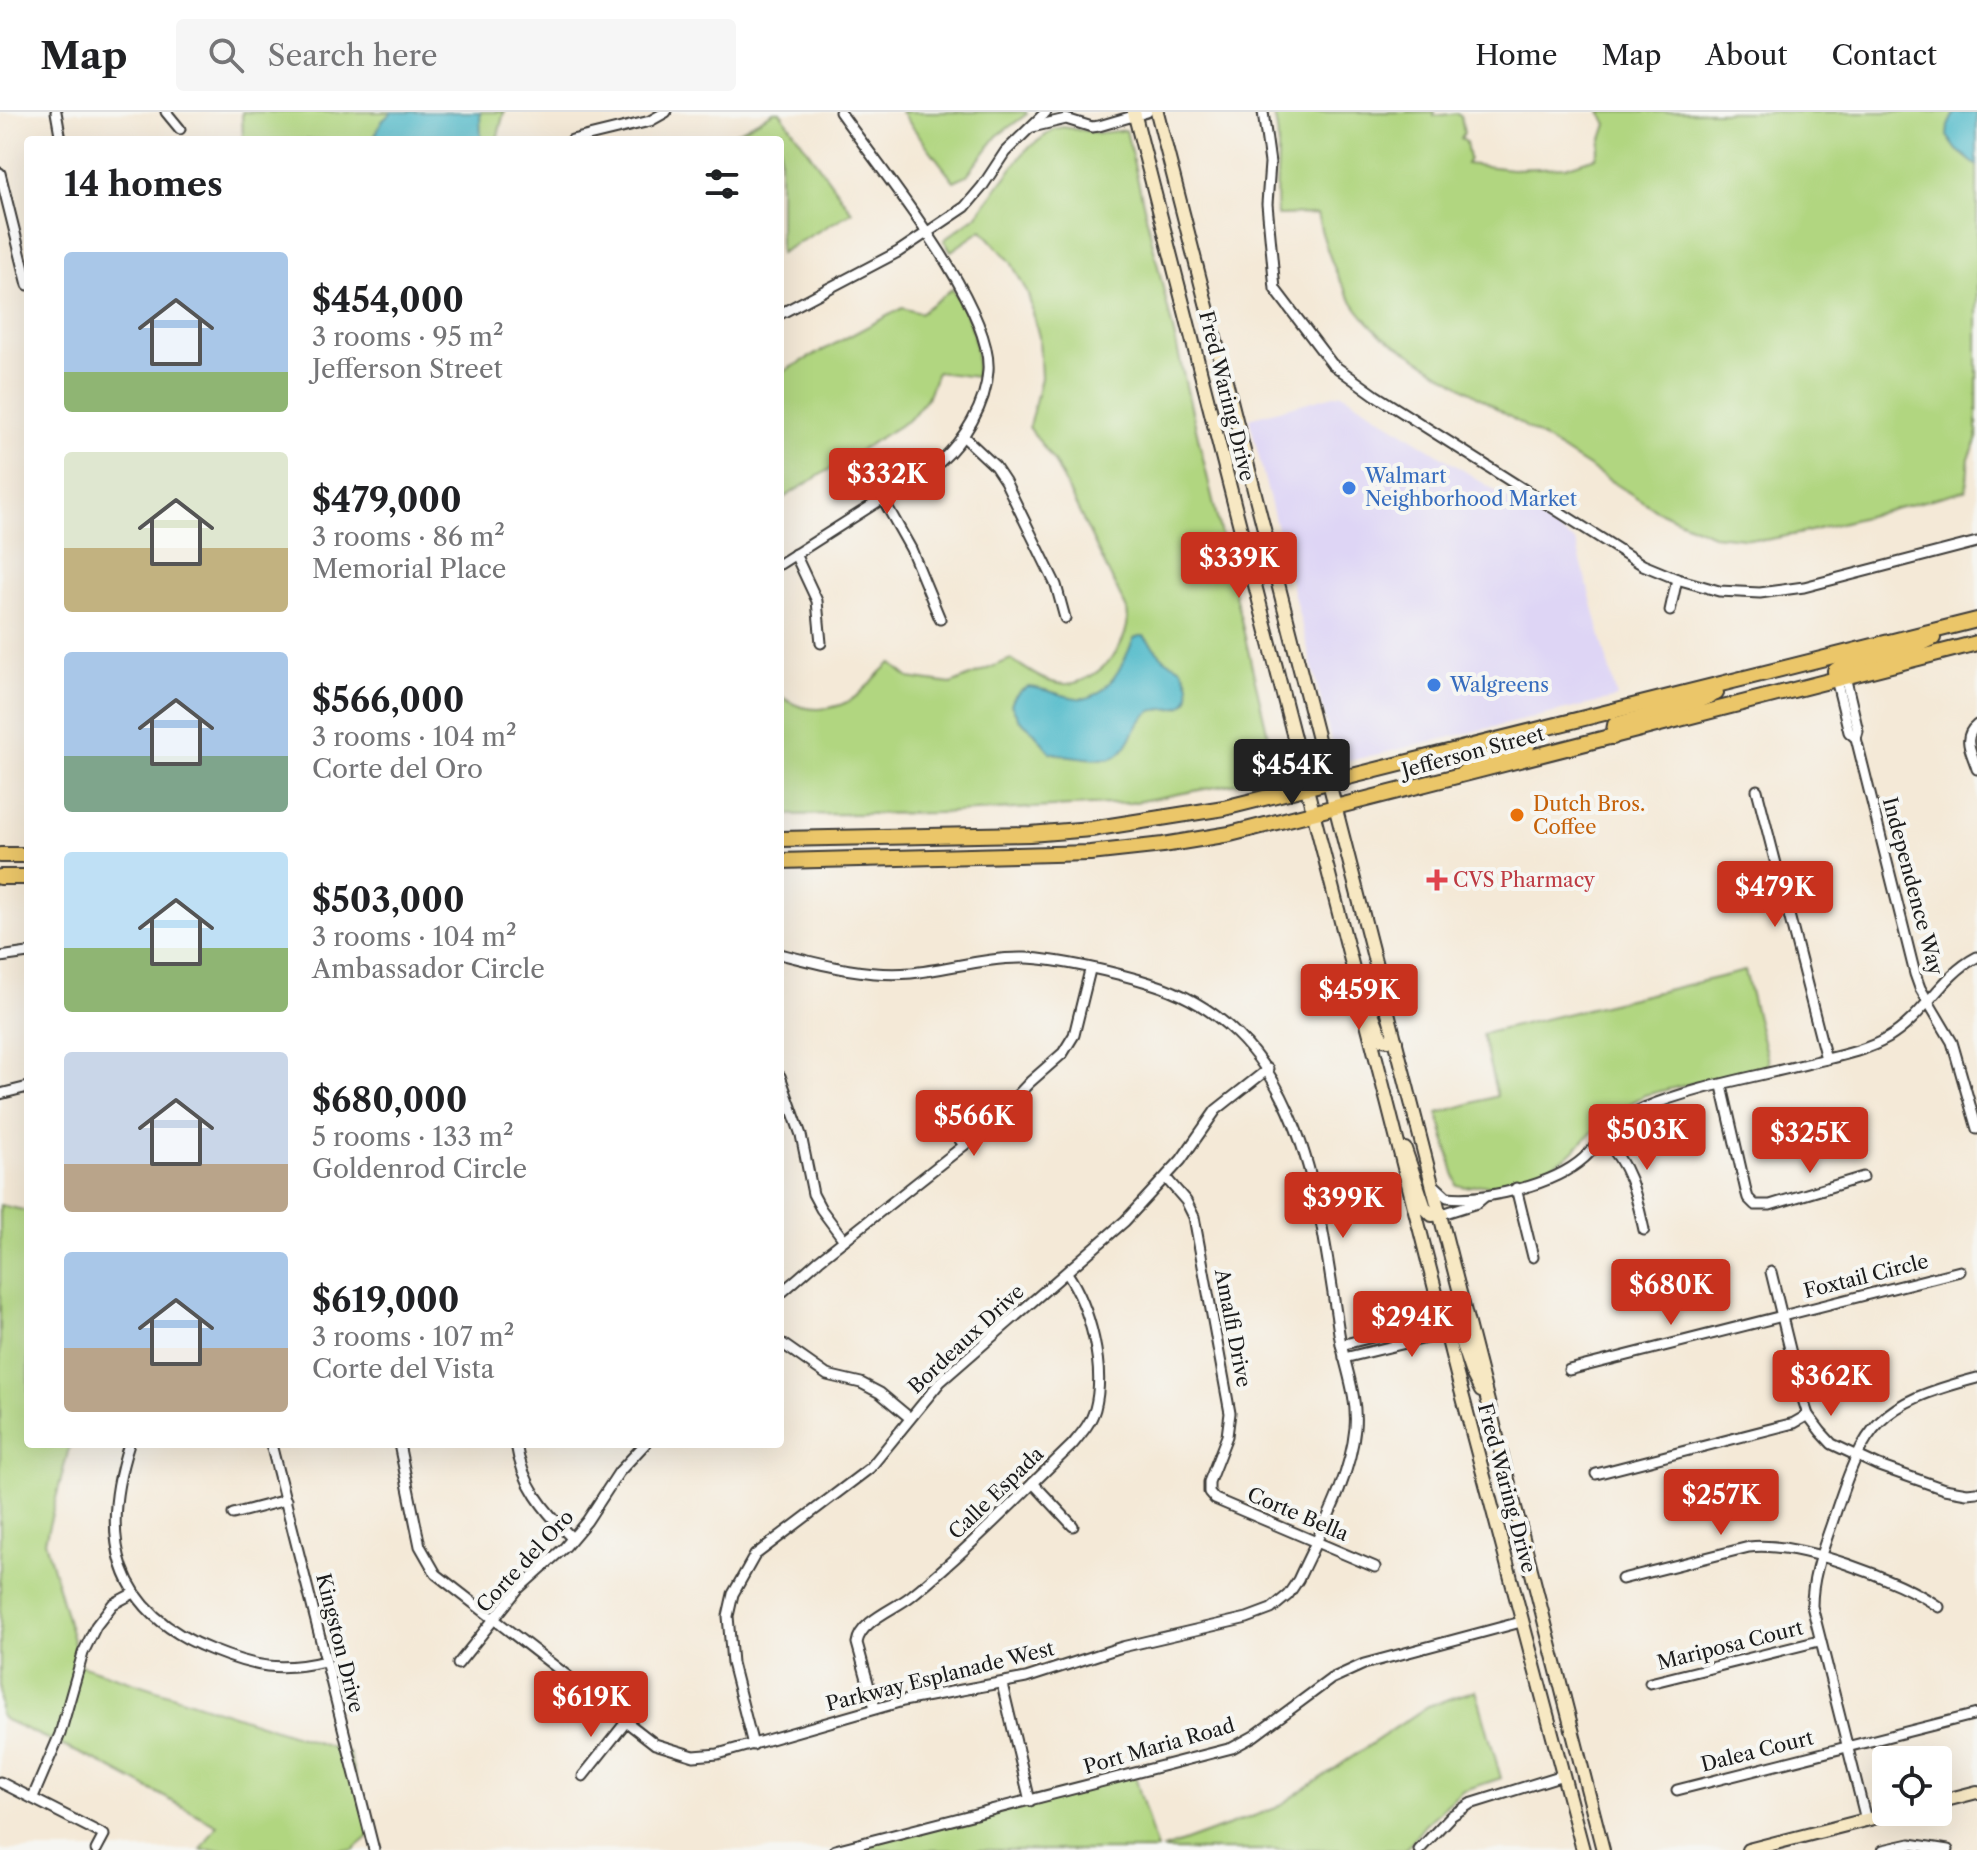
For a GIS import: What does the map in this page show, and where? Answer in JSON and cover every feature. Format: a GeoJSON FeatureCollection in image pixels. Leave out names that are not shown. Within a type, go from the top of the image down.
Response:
{"type":"FeatureCollection","features":[{"type":"Feature","properties":{"kind":"main road","name":"Fred Waring Drive"},"geometry":{"type":"LineString","coordinates":[[1157,112],[1603,1850]]}},
{"type":"Feature","properties":{"kind":"main road","name":"Fred Waring Drive"},"geometry":{"type":"LineString","coordinates":[[1138,113],[1312,814],[1583,1850]]}},
{"type":"Feature","properties":{"kind":"main road","name":"Jefferson Street"},"geometry":{"type":"LineString","coordinates":[[784,839],[1030,834],[1091,829],[1224,808],[1974,621]]}},
{"type":"Feature","properties":{"kind":"main road"},"geometry":{"type":"LineString","coordinates":[[1841,678],[1835,671],[1842,666],[1912,648],[1974,621]]}},
{"type":"Feature","properties":{"kind":"main road","name":"Jefferson Street"},"geometry":{"type":"LineString","coordinates":[[784,861],[1090,853],[1176,843],[1312,814],[1977,643]]}},
{"type":"Feature","properties":{"kind":"main road"},"geometry":{"type":"LineString","coordinates":[[1613,737],[1613,726],[1619,723],[1690,704],[1757,676]]}},
{"type":"Feature","properties":{"kind":"main road"},"geometry":{"type":"LineString","coordinates":[[1457,777],[1483,759],[1527,746],[1526,734]]}},
{"type":"Feature","properties":{"kind":"main road"},"geometry":{"type":"LineString","coordinates":[[0,855],[24,855]]}},
{"type":"Feature","properties":{"kind":"main road"},"geometry":{"type":"LineString","coordinates":[[0,877],[24,877]]}},
{"type":"Feature","properties":{"kind":"main road"},"geometry":{"type":"LineString","coordinates":[[1353,972],[1365,992],[1379,1035],[1385,1041],[1396,1041]]}},
{"type":"Feature","properties":{"kind":"main road"},"geometry":{"type":"LineString","coordinates":[[1394,1129],[1409,1157],[1425,1208],[1432,1215],[1442,1214]]}},
{"type":"Feature","properties":{"kind":"main road"},"geometry":{"type":"LineString","coordinates":[[1427,1323],[1443,1319],[1455,1324],[1471,1371],[1491,1412]]}},
{"type":"Feature","properties":{"kind":"main road"},"geometry":{"type":"LineString","coordinates":[[1952,1798],[1977,1792]]}},
{"type":"Feature","properties":{"kind":"main road"},"geometry":{"type":"LineString","coordinates":[[1748,1850],[1872,1818]]}},
{"type":"Feature","properties":{"kind":"street"},"geometry":{"type":"LineString","coordinates":[[56,112],[60,136]]}},
{"type":"Feature","properties":{"kind":"street"},"geometry":{"type":"LineString","coordinates":[[166,112],[180,129]]}},
{"type":"Feature","properties":{"kind":"street"},"geometry":{"type":"LineString","coordinates":[[588,136],[650,121],[666,112]]}},
{"type":"Feature","properties":{"kind":"street"},"geometry":{"type":"LineString","coordinates":[[784,561],[940,462],[963,436],[979,407],[988,372],[985,341],[970,301],[840,112]]}},
{"type":"Feature","properties":{"kind":"street"},"geometry":{"type":"LineString","coordinates":[[1263,112],[1270,163],[1267,204],[1275,289],[1332,364],[1375,395],[1643,565],[1719,591],[1760,593],[1804,587],[1977,542]]}},
{"type":"Feature","properties":{"kind":"street"},"geometry":{"type":"LineString","coordinates":[[784,312],[898,252],[974,198],[1005,152],[1042,113]]}},
{"type":"Feature","properties":{"kind":"street"},"geometry":{"type":"LineString","coordinates":[[1042,113],[1047,125]]}},
{"type":"Feature","properties":{"kind":"street"},"geometry":{"type":"LineString","coordinates":[[1032,127],[1066,119],[1092,127],[1138,113]]}},
{"type":"Feature","properties":{"kind":"street"},"geometry":{"type":"LineString","coordinates":[[0,173],[24,269]]}},
{"type":"Feature","properties":{"kind":"street"},"geometry":{"type":"LineString","coordinates":[[963,436],[985,456],[1005,481],[1056,585],[1065,618]]}},
{"type":"Feature","properties":{"kind":"street"},"geometry":{"type":"LineString","coordinates":[[883,499],[911,549],[940,619]]}},
{"type":"Feature","properties":{"kind":"street"},"geometry":{"type":"LineString","coordinates":[[795,554],[817,601],[821,643]]}},
{"type":"Feature","properties":{"kind":"street"},"geometry":{"type":"LineString","coordinates":[[1670,611],[1677,579]]}},
{"type":"Feature","properties":{"kind":"street","name":"Independence Way"},"geometry":{"type":"LineString","coordinates":[[1841,678],[1849,732],[1856,738],[1915,974],[1952,1042],[1977,1129]]}},
{"type":"Feature","properties":{"kind":"street"},"geometry":{"type":"LineString","coordinates":[[1977,725],[1969,733],[1968,744],[1977,769]]}},
{"type":"Feature","properties":{"kind":"street"},"geometry":{"type":"LineString","coordinates":[[1757,790],[1826,1059]]}},
{"type":"Feature","properties":{"kind":"street"},"geometry":{"type":"LineString","coordinates":[[0,957],[24,954]]}},
{"type":"Feature","properties":{"kind":"street","name":"Parkway Esplanade West"},"geometry":{"type":"LineString","coordinates":[[400,1448],[416,1528],[426,1560],[436,1574],[655,1744],[694,1756],[753,1745],[875,1708],[1002,1684],[1122,1647],[1230,1623],[1271,1609],[1288,1595],[1298,1580],[1348,1469],[1356,1404],[1341,1345],[1322,1220],[1291,1117],[1258,1055],[1229,1026],[1178,993],[1149,982],[1027,958],[999,959],[908,973],[878,973],[784,955]]}},
{"type":"Feature","properties":{"kind":"street"},"geometry":{"type":"LineString","coordinates":[[1435,1186],[1447,1197],[1484,1197],[1551,1179],[1568,1170],[1626,1118],[1643,1108],[1885,1040],[1919,1015],[1956,972],[1977,957]]}},
{"type":"Feature","properties":{"kind":"street"},"geometry":{"type":"LineString","coordinates":[[784,1291],[986,1128],[1014,1096],[1063,1053],[1074,1035],[1090,970]]}},
{"type":"Feature","properties":{"kind":"street","name":"Bordeaux Drive"},"geometry":{"type":"LineString","coordinates":[[753,1745],[728,1642],[728,1616],[738,1583],[755,1555],[870,1468],[941,1381],[1125,1221],[1166,1178],[1216,1110],[1268,1069]]}},
{"type":"Feature","properties":{"kind":"street"},"geometry":{"type":"LineString","coordinates":[[1722,1086],[1751,1202],[1770,1205],[1863,1177]]}},
{"type":"Feature","properties":{"kind":"street"},"geometry":{"type":"LineString","coordinates":[[784,1087],[801,1135],[813,1194],[844,1240]]}},
{"type":"Feature","properties":{"kind":"street"},"geometry":{"type":"LineString","coordinates":[[0,1094],[24,1088]]}},
{"type":"Feature","properties":{"kind":"street"},"geometry":{"type":"LineString","coordinates":[[927,1098],[964,1145]]}},
{"type":"Feature","properties":{"kind":"street"},"geometry":{"type":"LineString","coordinates":[[1603,1138],[1628,1169],[1644,1230]]}},
{"type":"Feature","properties":{"kind":"street","name":"Amalfi Drive"},"geometry":{"type":"LineString","coordinates":[[1166,1178],[1186,1201],[1194,1217],[1230,1413],[1227,1436],[1209,1482],[1209,1492]]}},
{"type":"Feature","properties":{"kind":"street"},"geometry":{"type":"LineString","coordinates":[[1516,1188],[1533,1257]]}},
{"type":"Feature","properties":{"kind":"street"},"geometry":{"type":"LineString","coordinates":[[1442,1214],[1477,1203],[1484,1197]]}},
{"type":"Feature","properties":{"kind":"street","name":"Foxtail Circle"},"geometry":{"type":"LineString","coordinates":[[1569,1370],[1960,1271]]}},
{"type":"Feature","properties":{"kind":"street"},"geometry":{"type":"LineString","coordinates":[[1771,1272],[1808,1415],[1832,1444],[1944,1489],[1958,1493],[1977,1492]]}},
{"type":"Feature","properties":{"kind":"street","name":"Calle Espada"},"geometry":{"type":"LineString","coordinates":[[875,1708],[857,1643],[858,1635],[934,1577],[1085,1431],[1094,1412],[1099,1387],[1084,1303],[1067,1273]]}},
{"type":"Feature","properties":{"kind":"street"},"geometry":{"type":"LineString","coordinates":[[1341,1345],[1427,1323]]}},
{"type":"Feature","properties":{"kind":"street"},"geometry":{"type":"LineString","coordinates":[[1344,1358],[1447,1333]]}},
{"type":"Feature","properties":{"kind":"street"},"geometry":{"type":"LineString","coordinates":[[784,1345],[827,1375],[861,1383],[880,1393],[910,1418]]}},
{"type":"Feature","properties":{"kind":"street"},"geometry":{"type":"LineString","coordinates":[[1866,1820],[1819,1641],[1812,1606],[1812,1586],[1855,1455],[1869,1433],[1889,1413],[1913,1397],[1977,1378]]}},
{"type":"Feature","properties":{"kind":"street"},"geometry":{"type":"LineString","coordinates":[[1596,1474],[1794,1423],[1808,1415]]}},
{"type":"Feature","properties":{"kind":"street"},"geometry":{"type":"LineString","coordinates":[[128,1448],[114,1519],[120,1560],[134,1593],[164,1625],[187,1641],[244,1663],[278,1668],[325,1661]]}},
{"type":"Feature","properties":{"kind":"street","name":"Kingston Drive"},"geometry":{"type":"LineString","coordinates":[[272,1448],[374,1850]]}},
{"type":"Feature","properties":{"kind":"street"},"geometry":{"type":"LineString","coordinates":[[517,1448],[526,1482],[540,1503],[572,1538]]}},
{"type":"Feature","properties":{"kind":"street","name":"Corte del Oro"},"geometry":{"type":"LineString","coordinates":[[458,1664],[532,1575],[587,1521],[619,1472],[641,1448]]}},
{"type":"Feature","properties":{"kind":"street"},"geometry":{"type":"LineString","coordinates":[[1033,1483],[1073,1526]]}},
{"type":"Feature","properties":{"kind":"street","name":"Corte Bella"},"geometry":{"type":"LineString","coordinates":[[1209,1492],[1215,1499],[1375,1567]]}},
{"type":"Feature","properties":{"kind":"street"},"geometry":{"type":"LineString","coordinates":[[233,1514],[286,1500]]}},
{"type":"Feature","properties":{"kind":"street"},"geometry":{"type":"LineString","coordinates":[[1622,1579],[1749,1547],[1783,1547],[1820,1556],[1917,1591],[1939,1607]]}},
{"type":"Feature","properties":{"kind":"street"},"geometry":{"type":"LineString","coordinates":[[33,1797],[60,1734],[83,1653],[96,1626],[113,1604],[134,1593]]}},
{"type":"Feature","properties":{"kind":"street","name":"Port Maria Road"},"geometry":{"type":"LineString","coordinates":[[835,1850],[1232,1748],[1254,1736],[1331,1679],[1364,1664],[1521,1622]]}},
{"type":"Feature","properties":{"kind":"street","name":"Mariposa Court"},"geometry":{"type":"LineString","coordinates":[[1650,1683],[1819,1641]]}},
{"type":"Feature","properties":{"kind":"street"},"geometry":{"type":"LineString","coordinates":[[1002,1684],[1030,1801]]}},
{"type":"Feature","properties":{"kind":"street","name":"Dalea Court"},"geometry":{"type":"LineString","coordinates":[[1677,1790],[1977,1714]]}},
{"type":"Feature","properties":{"kind":"street"},"geometry":{"type":"LineString","coordinates":[[583,1776],[626,1722]]}},
{"type":"Feature","properties":{"kind":"street"},"geometry":{"type":"LineString","coordinates":[[1419,1850],[1451,1816],[1470,1804],[1563,1775]]}},
{"type":"Feature","properties":{"kind":"street"},"geometry":{"type":"LineString","coordinates":[[0,1782],[104,1835],[96,1850]]}},
{"type":"Feature","properties":{"kind":"street"},"geometry":{"type":"LineString","coordinates":[[1883,1850],[1910,1844],[1948,1850]]}},
{"type":"Feature","properties":{"kind":"shaded area"},"geometry":{"type":"Polygon","coordinates":[[[1342,393],[1576,542],[1617,698],[1349,761],[1334,752],[1249,418],[1342,393]]]}},
{"type":"Feature","properties":{"kind":"green space"},"geometry":{"type":"Polygon","coordinates":[[[242,112],[504,112],[498,136],[243,136],[242,112]]]}},
{"type":"Feature","properties":{"kind":"green space"},"geometry":{"type":"Polygon","coordinates":[[[774,112],[780,112],[852,212],[784,251],[784,136],[730,136],[774,112]]]}},
{"type":"Feature","properties":{"kind":"green space"},"geometry":{"type":"Polygon","coordinates":[[[901,112],[1027,114],[997,136],[967,175],[954,181],[901,112]]]}},
{"type":"Feature","properties":{"kind":"green space"},"geometry":{"type":"Polygon","coordinates":[[[1273,112],[1435,112],[1434,116],[1457,113],[1461,117],[1464,133],[1461,138],[1466,142],[1469,159],[1466,164],[1512,169],[1565,167],[1596,157],[1607,124],[1600,112],[1977,112],[1977,441],[1969,458],[1966,490],[1765,540],[1713,535],[1658,511],[1381,335],[1368,322],[1340,279],[1317,214],[1277,215],[1278,138],[1273,112]]]}},
{"type":"Feature","properties":{"kind":"green space"},"geometry":{"type":"Polygon","coordinates":[[[1063,127],[1099,133],[1126,130],[1275,765],[1269,777],[1130,803],[936,813],[784,815],[784,698],[808,708],[839,705],[858,695],[891,663],[909,678],[951,684],[1011,659],[1044,679],[1059,684],[1079,682],[1112,658],[1125,634],[1127,610],[1055,463],[1029,427],[1041,378],[1039,337],[1028,294],[1011,262],[982,230],[951,251],[944,240],[976,216],[1026,150],[1054,129],[1063,127]]]}},
{"type":"Feature","properties":{"kind":"green space"},"geometry":{"type":"Polygon","coordinates":[[[952,289],[972,331],[976,377],[937,372],[927,398],[910,419],[784,498],[784,371],[902,308],[920,313],[952,289]]]}},
{"type":"Feature","properties":{"kind":"green space"},"geometry":{"type":"Polygon","coordinates":[[[1745,971],[1769,1065],[1645,1095],[1610,1115],[1567,1157],[1535,1174],[1491,1186],[1457,1185],[1438,1113],[1497,1096],[1482,1034],[1745,971]]]}},
{"type":"Feature","properties":{"kind":"green space"},"geometry":{"type":"Polygon","coordinates":[[[0,1205],[24,1210],[24,1448],[69,1448],[45,1541],[80,1665],[349,1753],[370,1836],[353,1850],[201,1850],[217,1825],[101,1763],[3,1719],[0,1714],[0,1205]]]}},
{"type":"Feature","properties":{"kind":"green space"},"geometry":{"type":"Polygon","coordinates":[[[1476,1690],[1501,1778],[1462,1791],[1425,1825],[1405,1850],[1161,1850],[1276,1808],[1428,1706],[1476,1690]]]}},
{"type":"Feature","properties":{"kind":"green space"},"geometry":{"type":"Polygon","coordinates":[[[1134,1773],[1157,1850],[869,1850],[867,1842],[1134,1773]]]}},
{"type":"Feature","properties":{"kind":"water"},"geometry":{"type":"Polygon","coordinates":[[[392,112],[480,112],[481,136],[375,136],[382,121],[392,112]]]}},
{"type":"Feature","properties":{"kind":"water"},"geometry":{"type":"Polygon","coordinates":[[[1977,112],[1977,166],[1957,150],[1947,136],[1954,113],[1977,112]]]}},
{"type":"Feature","properties":{"kind":"water"},"geometry":{"type":"Polygon","coordinates":[[[1144,636],[1165,659],[1181,668],[1189,685],[1186,702],[1176,708],[1150,712],[1139,723],[1123,750],[1111,758],[1050,752],[1019,719],[1011,705],[1015,696],[1028,687],[1077,698],[1097,694],[1113,678],[1134,638],[1144,636]]]}},
{"type":"Feature","properties":{"kind":"place","name":"Walmart Neighborhood Market"},"geometry":{"type":"Point","coordinates":[1349,488]}},
{"type":"Feature","properties":{"kind":"place","name":"Walgreens"},"geometry":{"type":"Point","coordinates":[1434,685]}},
{"type":"Feature","properties":{"kind":"place","name":"Dutch Bros. Coffee"},"geometry":{"type":"Point","coordinates":[1517,815]}},
{"type":"Feature","properties":{"kind":"place","name":"CVS Pharmacy"},"geometry":{"type":"Point","coordinates":[1437,880]}}]}
